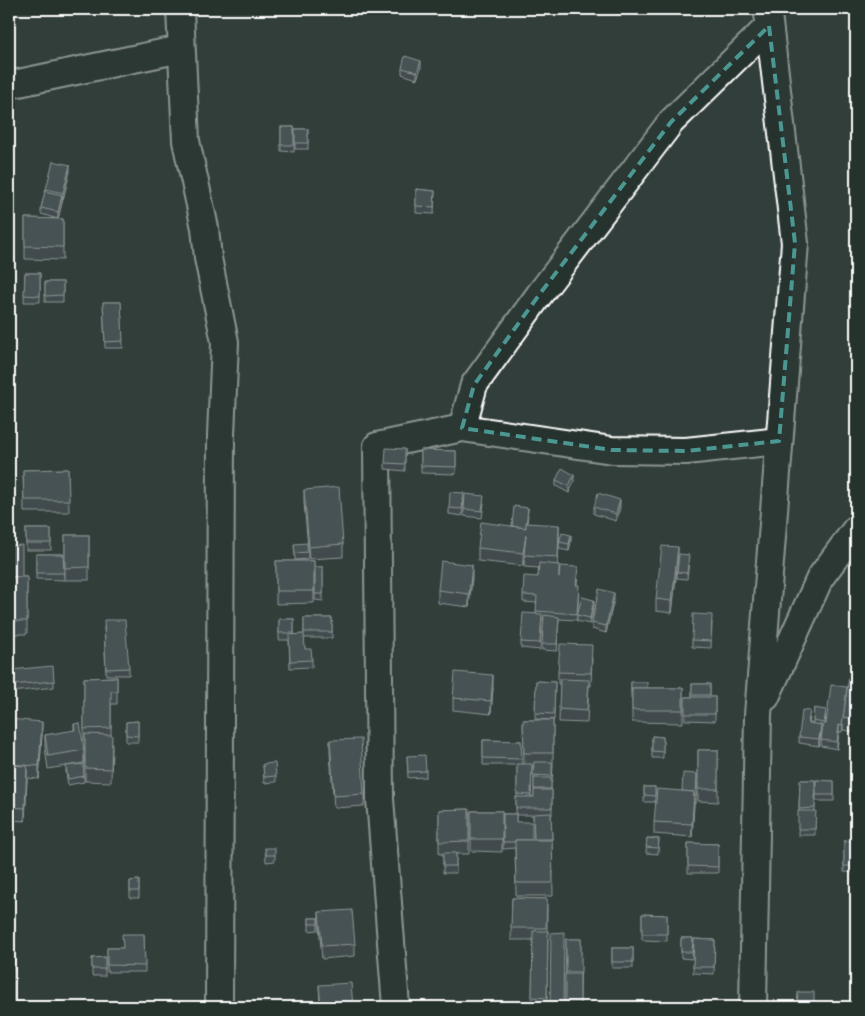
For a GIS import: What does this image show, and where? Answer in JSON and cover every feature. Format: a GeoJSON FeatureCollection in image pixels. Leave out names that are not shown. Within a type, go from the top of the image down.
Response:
{"type":"FeatureCollection","features":[{"type":"Feature","properties":{"kind":"street"},"geometry":{"type":"LineString","coordinates":[[180,9],[186,142],[205,228],[208,258],[225,342],[221,445],[219,1007]]}},
{"type":"Feature","properties":{"kind":"street"},"geometry":{"type":"LineString","coordinates":[[462,428],[474,385],[539,295],[671,122],[768,17]]}},
{"type":"Feature","properties":{"kind":"street"},"geometry":{"type":"LineString","coordinates":[[753,1007],[758,715],[794,243],[768,17]]}},
{"type":"Feature","properties":{"kind":"street"},"geometry":{"type":"LineString","coordinates":[[9,85],[181,49]]}},
{"type":"Feature","properties":{"kind":"street"},"geometry":{"type":"LineString","coordinates":[[396,1007],[380,799],[377,446],[462,428],[612,450],[686,451],[779,441]]}},
{"type":"Feature","properties":{"kind":"street"},"geometry":{"type":"LineString","coordinates":[[758,715],[820,578],[856,529]]}},
{"type":"Feature","properties":{"kind":"highlighted area"},"geometry":{"type":"Polygon","coordinates":[[[769,26],[795,243],[779,441],[686,451],[612,450],[462,428],[474,385],[539,295],[671,122],[769,26]]]}},
{"type":"Feature","properties":{"kind":"building"},"geometry":{"type":"Polygon","coordinates":[[[405,56],[421,61],[417,72],[402,68],[405,56]]]}},
{"type":"Feature","properties":{"kind":"building"},"geometry":{"type":"Polygon","coordinates":[[[281,127],[294,127],[294,145],[281,145],[281,127]]]}},
{"type":"Feature","properties":{"kind":"building"},"geometry":{"type":"Polygon","coordinates":[[[295,129],[308,129],[308,143],[295,143],[295,129]]]}},
{"type":"Feature","properties":{"kind":"building"},"geometry":{"type":"Polygon","coordinates":[[[53,161],[70,165],[63,193],[46,189],[53,161]]]}},
{"type":"Feature","properties":{"kind":"building"},"geometry":{"type":"Polygon","coordinates":[[[416,189],[435,191],[434,207],[416,206],[416,189]]]}},
{"type":"Feature","properties":{"kind":"building"},"geometry":{"type":"Polygon","coordinates":[[[45,191],[62,195],[58,212],[41,208],[45,191]]]}},
{"type":"Feature","properties":{"kind":"building"},"geometry":{"type":"Polygon","coordinates":[[[25,218],[63,219],[63,247],[25,246],[25,218]]]}},
{"type":"Feature","properties":{"kind":"building"},"geometry":{"type":"Polygon","coordinates":[[[25,273],[40,273],[40,296],[24,295],[25,273]]]}},
{"type":"Feature","properties":{"kind":"building"},"geometry":{"type":"Polygon","coordinates":[[[45,282],[63,282],[63,295],[45,296],[45,282]]]}},
{"type":"Feature","properties":{"kind":"building"},"geometry":{"type":"Polygon","coordinates":[[[103,302],[121,302],[123,341],[105,342],[103,302]]]}},
{"type":"Feature","properties":{"kind":"building"},"geometry":{"type":"Polygon","coordinates":[[[386,448],[405,449],[405,464],[385,463],[386,448]]]}},
{"type":"Feature","properties":{"kind":"building"},"geometry":{"type":"Polygon","coordinates":[[[421,450],[456,451],[456,467],[421,466],[421,450]]]}},
{"type":"Feature","properties":{"kind":"building"},"geometry":{"type":"Polygon","coordinates":[[[562,468],[574,475],[569,486],[556,480],[562,468]]]}},
{"type":"Feature","properties":{"kind":"building"},"geometry":{"type":"Polygon","coordinates":[[[68,469],[69,500],[24,500],[23,470],[68,469]]]}},
{"type":"Feature","properties":{"kind":"building"},"geometry":{"type":"Polygon","coordinates":[[[339,487],[343,544],[309,547],[304,490],[339,487]]]}},
{"type":"Feature","properties":{"kind":"building"},"geometry":{"type":"Polygon","coordinates":[[[450,492],[464,493],[462,509],[449,508],[450,492]]]}},
{"type":"Feature","properties":{"kind":"building"},"geometry":{"type":"Polygon","coordinates":[[[598,493],[620,500],[616,514],[594,507],[598,493]]]}},
{"type":"Feature","properties":{"kind":"building"},"geometry":{"type":"Polygon","coordinates":[[[465,494],[484,496],[482,511],[464,509],[465,494]]]}},
{"type":"Feature","properties":{"kind":"building"},"geometry":{"type":"Polygon","coordinates":[[[514,506],[528,508],[526,528],[512,526],[514,506]]]}},
{"type":"Feature","properties":{"kind":"building"},"geometry":{"type":"Polygon","coordinates":[[[481,522],[526,528],[526,523],[559,525],[558,557],[524,555],[526,535],[523,553],[478,548],[481,522]]]}},
{"type":"Feature","properties":{"kind":"building"},"geometry":{"type":"Polygon","coordinates":[[[26,529],[51,529],[51,543],[26,543],[26,529]]]}},
{"type":"Feature","properties":{"kind":"building"},"geometry":{"type":"Polygon","coordinates":[[[562,533],[571,535],[569,544],[559,542],[562,533]]]}},
{"type":"Feature","properties":{"kind":"building"},"geometry":{"type":"Polygon","coordinates":[[[65,535],[89,535],[89,567],[65,568],[65,535]]]}},
{"type":"Feature","properties":{"kind":"building"},"geometry":{"type":"Polygon","coordinates":[[[307,543],[308,552],[295,553],[294,544],[307,543]]]}},
{"type":"Feature","properties":{"kind":"building"},"geometry":{"type":"Polygon","coordinates":[[[22,545],[22,577],[9,577],[9,546],[22,545]]]}},
{"type":"Feature","properties":{"kind":"building"},"geometry":{"type":"Polygon","coordinates":[[[662,546],[678,547],[672,601],[656,599],[662,546]]]}},
{"type":"Feature","properties":{"kind":"building"},"geometry":{"type":"Polygon","coordinates":[[[36,554],[63,554],[64,573],[36,573],[36,554]]]}},
{"type":"Feature","properties":{"kind":"building"},"geometry":{"type":"Polygon","coordinates":[[[679,554],[689,555],[687,573],[677,572],[679,554]]]}},
{"type":"Feature","properties":{"kind":"building"},"geometry":{"type":"Polygon","coordinates":[[[276,561],[314,561],[314,591],[276,591],[276,561]]]}},
{"type":"Feature","properties":{"kind":"building"},"geometry":{"type":"Polygon","coordinates":[[[441,561],[472,565],[469,594],[438,590],[441,561]]]}},
{"type":"Feature","properties":{"kind":"building"},"geometry":{"type":"Polygon","coordinates":[[[539,563],[559,565],[559,578],[560,566],[578,567],[576,585],[579,585],[577,614],[536,611],[537,596],[523,595],[524,576],[538,577],[539,563]]]}},
{"type":"Feature","properties":{"kind":"building"},"geometry":{"type":"Polygon","coordinates":[[[315,567],[323,567],[323,594],[315,594],[315,567]]]}},
{"type":"Feature","properties":{"kind":"building"},"geometry":{"type":"Polygon","coordinates":[[[9,577],[27,577],[27,621],[9,621],[9,577]]]}},
{"type":"Feature","properties":{"kind":"building"},"geometry":{"type":"Polygon","coordinates":[[[599,589],[614,593],[606,626],[592,623],[599,589]]]}},
{"type":"Feature","properties":{"kind":"building"},"geometry":{"type":"Polygon","coordinates":[[[582,597],[594,600],[590,618],[577,615],[582,597]]]}},
{"type":"Feature","properties":{"kind":"building"},"geometry":{"type":"Polygon","coordinates":[[[523,613],[542,614],[540,643],[521,642],[523,613]]]}},
{"type":"Feature","properties":{"kind":"building"},"geometry":{"type":"Polygon","coordinates":[[[693,614],[712,615],[711,641],[692,640],[693,614]]]}},
{"type":"Feature","properties":{"kind":"building"},"geometry":{"type":"Polygon","coordinates":[[[544,615],[559,617],[557,644],[542,644],[544,615]]]}},
{"type":"Feature","properties":{"kind":"building"},"geometry":{"type":"Polygon","coordinates":[[[304,618],[332,618],[332,632],[304,632],[304,618]]]}},
{"type":"Feature","properties":{"kind":"building"},"geometry":{"type":"Polygon","coordinates":[[[279,619],[294,619],[294,633],[279,633],[279,619]]]}},
{"type":"Feature","properties":{"kind":"building"},"geometry":{"type":"Polygon","coordinates":[[[104,620],[125,620],[129,668],[106,669],[104,620]]]}},
{"type":"Feature","properties":{"kind":"building"},"geometry":{"type":"Polygon","coordinates":[[[304,634],[305,649],[311,649],[312,660],[290,661],[289,635],[304,634]]]}},
{"type":"Feature","properties":{"kind":"building"},"geometry":{"type":"Polygon","coordinates":[[[560,644],[592,645],[591,673],[558,672],[560,644]]]}},
{"type":"Feature","properties":{"kind":"building"},"geometry":{"type":"Polygon","coordinates":[[[10,646],[11,699],[9,699],[10,646]]]}},
{"type":"Feature","properties":{"kind":"building"},"geometry":{"type":"Polygon","coordinates":[[[53,666],[54,681],[12,685],[10,670],[53,666]]]}},
{"type":"Feature","properties":{"kind":"building"},"geometry":{"type":"Polygon","coordinates":[[[455,672],[493,675],[491,701],[453,698],[455,672]]]}},
{"type":"Feature","properties":{"kind":"building"},"geometry":{"type":"Polygon","coordinates":[[[849,676],[856,677],[856,719],[843,717],[849,676]]]}},
{"type":"Feature","properties":{"kind":"building"},"geometry":{"type":"Polygon","coordinates":[[[117,677],[117,691],[111,691],[111,728],[84,729],[84,678],[117,677]]]}},
{"type":"Feature","properties":{"kind":"building"},"geometry":{"type":"Polygon","coordinates":[[[560,679],[589,680],[587,711],[559,709],[560,679]]]}},
{"type":"Feature","properties":{"kind":"building"},"geometry":{"type":"Polygon","coordinates":[[[536,681],[555,682],[554,714],[535,713],[536,681]]]}},
{"type":"Feature","properties":{"kind":"building"},"geometry":{"type":"Polygon","coordinates":[[[631,682],[647,682],[647,688],[632,688],[631,692],[631,682]]]}},
{"type":"Feature","properties":{"kind":"building"},"geometry":{"type":"Polygon","coordinates":[[[692,684],[710,684],[710,695],[692,695],[692,684]]]}},
{"type":"Feature","properties":{"kind":"building"},"geometry":{"type":"Polygon","coordinates":[[[831,685],[847,687],[842,726],[839,725],[837,742],[821,740],[823,724],[826,724],[831,685]]]}},
{"type":"Feature","properties":{"kind":"building"},"geometry":{"type":"Polygon","coordinates":[[[632,688],[683,688],[683,710],[632,710],[632,688]]]}},
{"type":"Feature","properties":{"kind":"building"},"geometry":{"type":"Polygon","coordinates":[[[685,697],[715,697],[715,714],[685,714],[685,697]]]}},
{"type":"Feature","properties":{"kind":"building"},"geometry":{"type":"Polygon","coordinates":[[[814,708],[826,710],[824,723],[813,721],[814,708]]]}},
{"type":"Feature","properties":{"kind":"building"},"geometry":{"type":"Polygon","coordinates":[[[802,710],[810,711],[808,723],[821,725],[819,739],[799,737],[802,710]]]}},
{"type":"Feature","properties":{"kind":"building"},"geometry":{"type":"Polygon","coordinates":[[[9,719],[42,722],[39,766],[9,764],[9,719]]]}},
{"type":"Feature","properties":{"kind":"building"},"geometry":{"type":"Polygon","coordinates":[[[523,720],[553,720],[553,753],[524,753],[523,720]]]}},
{"type":"Feature","properties":{"kind":"building"},"geometry":{"type":"Polygon","coordinates":[[[138,721],[138,736],[126,735],[126,722],[138,721]]]}},
{"type":"Feature","properties":{"kind":"building"},"geometry":{"type":"Polygon","coordinates":[[[80,723],[84,750],[48,756],[45,735],[75,730],[74,724],[80,723]]]}},
{"type":"Feature","properties":{"kind":"building"},"geometry":{"type":"Polygon","coordinates":[[[85,734],[112,735],[111,769],[85,768],[85,734]]]}},
{"type":"Feature","properties":{"kind":"building"},"geometry":{"type":"Polygon","coordinates":[[[652,736],[663,737],[663,752],[652,751],[652,736]]]}},
{"type":"Feature","properties":{"kind":"building"},"geometry":{"type":"Polygon","coordinates":[[[361,739],[364,794],[334,796],[330,740],[361,739]]]}},
{"type":"Feature","properties":{"kind":"building"},"geometry":{"type":"Polygon","coordinates":[[[483,740],[521,741],[522,759],[483,758],[483,740]]]}},
{"type":"Feature","properties":{"kind":"building"},"geometry":{"type":"Polygon","coordinates":[[[698,750],[718,750],[718,789],[698,789],[698,750]]]}},
{"type":"Feature","properties":{"kind":"building"},"geometry":{"type":"Polygon","coordinates":[[[425,755],[426,771],[408,772],[407,756],[425,755]]]}},
{"type":"Feature","properties":{"kind":"building"},"geometry":{"type":"Polygon","coordinates":[[[534,762],[552,762],[552,776],[533,775],[534,762]]]}},
{"type":"Feature","properties":{"kind":"building"},"geometry":{"type":"Polygon","coordinates":[[[275,763],[276,776],[264,777],[263,764],[275,763]]]}},
{"type":"Feature","properties":{"kind":"building"},"geometry":{"type":"Polygon","coordinates":[[[83,764],[84,776],[68,779],[66,766],[83,764]]]}},
{"type":"Feature","properties":{"kind":"building"},"geometry":{"type":"Polygon","coordinates":[[[517,764],[532,764],[531,795],[517,794],[517,764]]]}},
{"type":"Feature","properties":{"kind":"building"},"geometry":{"type":"Polygon","coordinates":[[[9,765],[27,766],[25,808],[9,807],[9,765]]]}},
{"type":"Feature","properties":{"kind":"building"},"geometry":{"type":"Polygon","coordinates":[[[683,773],[697,774],[696,796],[694,796],[694,792],[682,791],[683,773]]]}},
{"type":"Feature","properties":{"kind":"building"},"geometry":{"type":"Polygon","coordinates":[[[534,778],[551,778],[551,789],[534,789],[534,778]]]}},
{"type":"Feature","properties":{"kind":"building"},"geometry":{"type":"Polygon","coordinates":[[[800,780],[815,780],[815,808],[799,809],[800,780]]]}},
{"type":"Feature","properties":{"kind":"building"},"geometry":{"type":"Polygon","coordinates":[[[816,780],[834,781],[834,795],[816,795],[816,780]]]}},
{"type":"Feature","properties":{"kind":"building"},"geometry":{"type":"Polygon","coordinates":[[[644,787],[655,787],[655,796],[644,795],[644,787]]]}},
{"type":"Feature","properties":{"kind":"building"},"geometry":{"type":"Polygon","coordinates":[[[657,789],[694,792],[692,824],[654,822],[657,789]]]}},
{"type":"Feature","properties":{"kind":"building"},"geometry":{"type":"Polygon","coordinates":[[[534,790],[552,790],[552,808],[516,808],[516,797],[534,797],[534,790]]]}},
{"type":"Feature","properties":{"kind":"building"},"geometry":{"type":"Polygon","coordinates":[[[469,809],[469,841],[439,842],[439,810],[469,809]]]}},
{"type":"Feature","properties":{"kind":"building"},"geometry":{"type":"Polygon","coordinates":[[[471,811],[502,811],[502,839],[471,839],[471,811]]]}},
{"type":"Feature","properties":{"kind":"building"},"geometry":{"type":"Polygon","coordinates":[[[798,811],[816,811],[815,829],[798,829],[798,811]]]}},
{"type":"Feature","properties":{"kind":"building"},"geometry":{"type":"Polygon","coordinates":[[[551,813],[552,839],[534,839],[533,814],[551,813]]]}},
{"type":"Feature","properties":{"kind":"building"},"geometry":{"type":"Polygon","coordinates":[[[503,814],[516,814],[516,822],[532,822],[532,840],[503,842],[503,814]]]}},
{"type":"Feature","properties":{"kind":"building"},"geometry":{"type":"Polygon","coordinates":[[[647,838],[659,839],[658,848],[646,847],[647,838]]]}},
{"type":"Feature","properties":{"kind":"building"},"geometry":{"type":"Polygon","coordinates":[[[515,840],[552,840],[553,883],[516,883],[515,840]]]}},
{"type":"Feature","properties":{"kind":"building"},"geometry":{"type":"Polygon","coordinates":[[[844,841],[856,841],[856,866],[844,866],[844,841]]]}},
{"type":"Feature","properties":{"kind":"building"},"geometry":{"type":"Polygon","coordinates":[[[688,843],[718,844],[718,867],[688,866],[688,843]]]}},
{"type":"Feature","properties":{"kind":"building"},"geometry":{"type":"Polygon","coordinates":[[[265,848],[275,848],[275,855],[266,855],[265,848]]]}},
{"type":"Feature","properties":{"kind":"building"},"geometry":{"type":"Polygon","coordinates":[[[443,853],[456,853],[456,866],[443,866],[443,853]]]}},
{"type":"Feature","properties":{"kind":"building"},"geometry":{"type":"Polygon","coordinates":[[[139,880],[139,891],[130,891],[130,881],[139,880]]]}},
{"type":"Feature","properties":{"kind":"building"},"geometry":{"type":"Polygon","coordinates":[[[512,898],[547,899],[546,928],[511,928],[512,898]]]}},
{"type":"Feature","properties":{"kind":"building"},"geometry":{"type":"Polygon","coordinates":[[[352,910],[355,944],[322,946],[319,912],[352,910]]]}},
{"type":"Feature","properties":{"kind":"building"},"geometry":{"type":"Polygon","coordinates":[[[642,914],[667,915],[667,934],[642,934],[642,914]]]}},
{"type":"Feature","properties":{"kind":"building"},"geometry":{"type":"Polygon","coordinates":[[[309,918],[318,918],[318,924],[309,924],[309,918]]]}},
{"type":"Feature","properties":{"kind":"building"},"geometry":{"type":"Polygon","coordinates":[[[533,931],[548,931],[547,998],[532,997],[533,931]]]}},
{"type":"Feature","properties":{"kind":"building"},"geometry":{"type":"Polygon","coordinates":[[[564,932],[563,1007],[550,1007],[551,933],[564,932]]]}},
{"type":"Feature","properties":{"kind":"building"},"geometry":{"type":"Polygon","coordinates":[[[122,934],[144,934],[145,966],[107,965],[107,948],[123,948],[122,934]]]}},
{"type":"Feature","properties":{"kind":"building"},"geometry":{"type":"Polygon","coordinates":[[[681,938],[693,938],[692,952],[681,952],[681,938]]]}},
{"type":"Feature","properties":{"kind":"building"},"geometry":{"type":"Polygon","coordinates":[[[566,939],[581,939],[581,972],[566,972],[566,939]]]}},
{"type":"Feature","properties":{"kind":"building"},"geometry":{"type":"Polygon","coordinates":[[[694,939],[715,940],[714,967],[693,967],[694,939]]]}},
{"type":"Feature","properties":{"kind":"building"},"geometry":{"type":"Polygon","coordinates":[[[9,945],[14,945],[15,972],[14,967],[9,967],[9,945]]]}},
{"type":"Feature","properties":{"kind":"building"},"geometry":{"type":"Polygon","coordinates":[[[612,948],[633,948],[633,962],[612,962],[612,948]]]}},
{"type":"Feature","properties":{"kind":"building"},"geometry":{"type":"Polygon","coordinates":[[[105,957],[105,969],[92,969],[92,958],[105,957]]]}},
{"type":"Feature","properties":{"kind":"building"},"geometry":{"type":"Polygon","coordinates":[[[9,967],[14,967],[14,1002],[61,1001],[61,1007],[9,1007],[9,967]]]}},
{"type":"Feature","properties":{"kind":"building"},"geometry":{"type":"Polygon","coordinates":[[[565,974],[580,974],[580,1006],[565,1006],[565,974]]]}},
{"type":"Feature","properties":{"kind":"building"},"geometry":{"type":"Polygon","coordinates":[[[351,983],[353,1007],[321,1007],[319,985],[351,983]]]}},
{"type":"Feature","properties":{"kind":"building"},"geometry":{"type":"Polygon","coordinates":[[[798,992],[814,992],[814,1007],[797,1007],[798,992]]]}}]}
